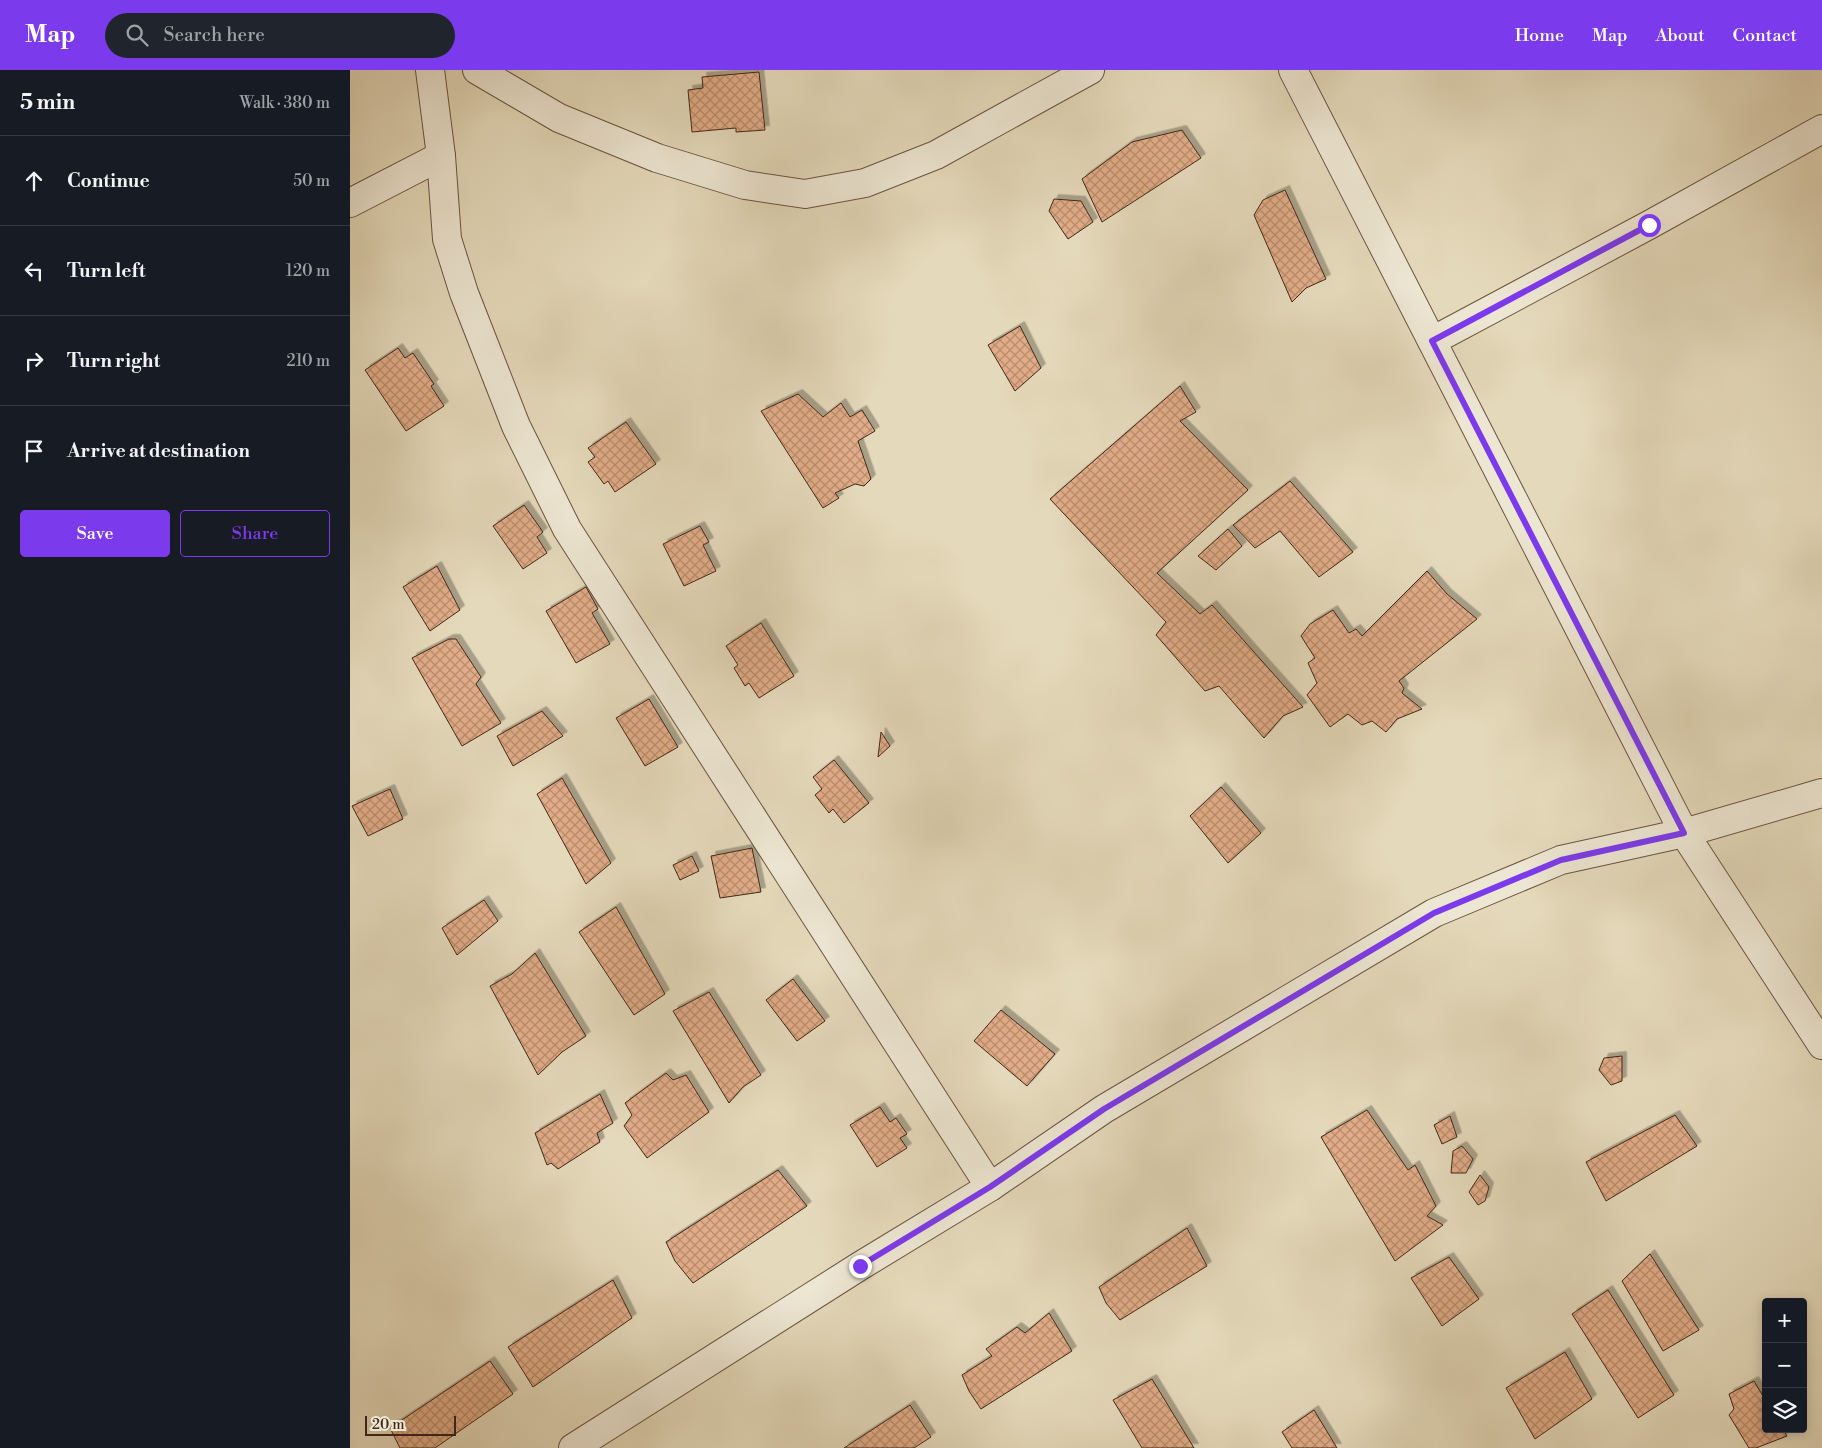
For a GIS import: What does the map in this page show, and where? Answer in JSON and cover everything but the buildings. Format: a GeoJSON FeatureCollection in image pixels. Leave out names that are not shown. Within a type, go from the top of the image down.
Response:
{"type":"FeatureCollection","features":[{"type":"Feature","properties":{"kind":"street"},"geometry":{"type":"LineString","coordinates":[[430,70],[441,156],[447,239],[464,292],[516,426],[566,529],[990,1187]]}},
{"type":"Feature","properties":{"kind":"street"},"geometry":{"type":"LineString","coordinates":[[477,70],[558,118],[657,158],[745,185],[805,194],[865,183],[936,155],[1090,70]]}},
{"type":"Feature","properties":{"kind":"street"},"geometry":{"type":"LineString","coordinates":[[1293,70],[1684,833],[1822,1045]]}},
{"type":"Feature","properties":{"kind":"street"},"geometry":{"type":"LineString","coordinates":[[1432,341],[1649,225],[1822,129]]}},
{"type":"Feature","properties":{"kind":"street"},"geometry":{"type":"LineString","coordinates":[[350,203],[441,156]]}},
{"type":"Feature","properties":{"kind":"street"},"geometry":{"type":"LineString","coordinates":[[573,1448],[852,1271],[990,1187],[1104,1109],[1434,913],[1561,860],[1684,833],[1822,793]]}},
{"type":"Feature","properties":{"kind":"route"},"geometry":{"type":"LineString","coordinates":[[860,1266],[990,1187],[1104,1109],[1434,913],[1561,860],[1684,833],[1432,341],[1649,225]]}}]}
